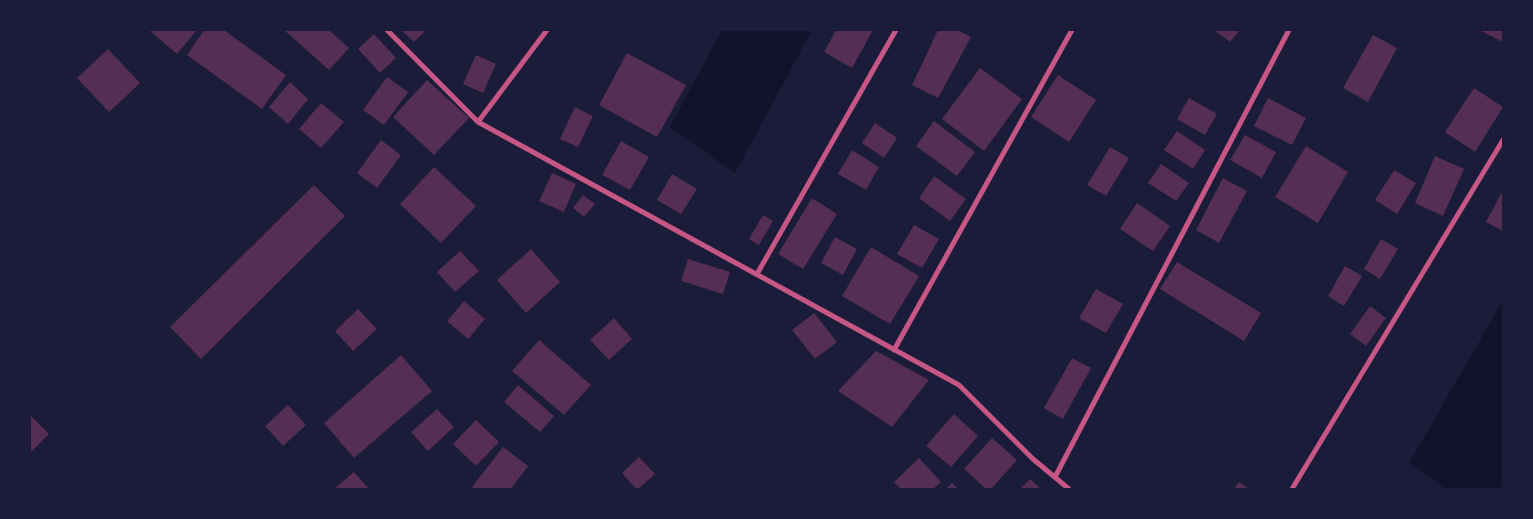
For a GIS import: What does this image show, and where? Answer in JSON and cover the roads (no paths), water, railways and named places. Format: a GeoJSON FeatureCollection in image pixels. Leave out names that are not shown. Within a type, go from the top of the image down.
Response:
{"type":"FeatureCollection","features":[{"type":"Feature","properties":{"kind":"street"},"geometry":{"type":"LineString","coordinates":[[387,30],[478,122],[959,385],[1032,459],[1069,489]]}},
{"type":"Feature","properties":{"kind":"street"},"geometry":{"type":"LineString","coordinates":[[478,122],[547,30]]}},
{"type":"Feature","properties":{"kind":"street"},"geometry":{"type":"LineString","coordinates":[[757,274],[896,30]]}},
{"type":"Feature","properties":{"kind":"street"},"geometry":{"type":"LineString","coordinates":[[894,350],[1072,30]]}},
{"type":"Feature","properties":{"kind":"street"},"geometry":{"type":"LineString","coordinates":[[1055,477],[1289,30]]}},
{"type":"Feature","properties":{"kind":"street"},"geometry":{"type":"LineString","coordinates":[[1292,489],[1503,140]]}}]}
